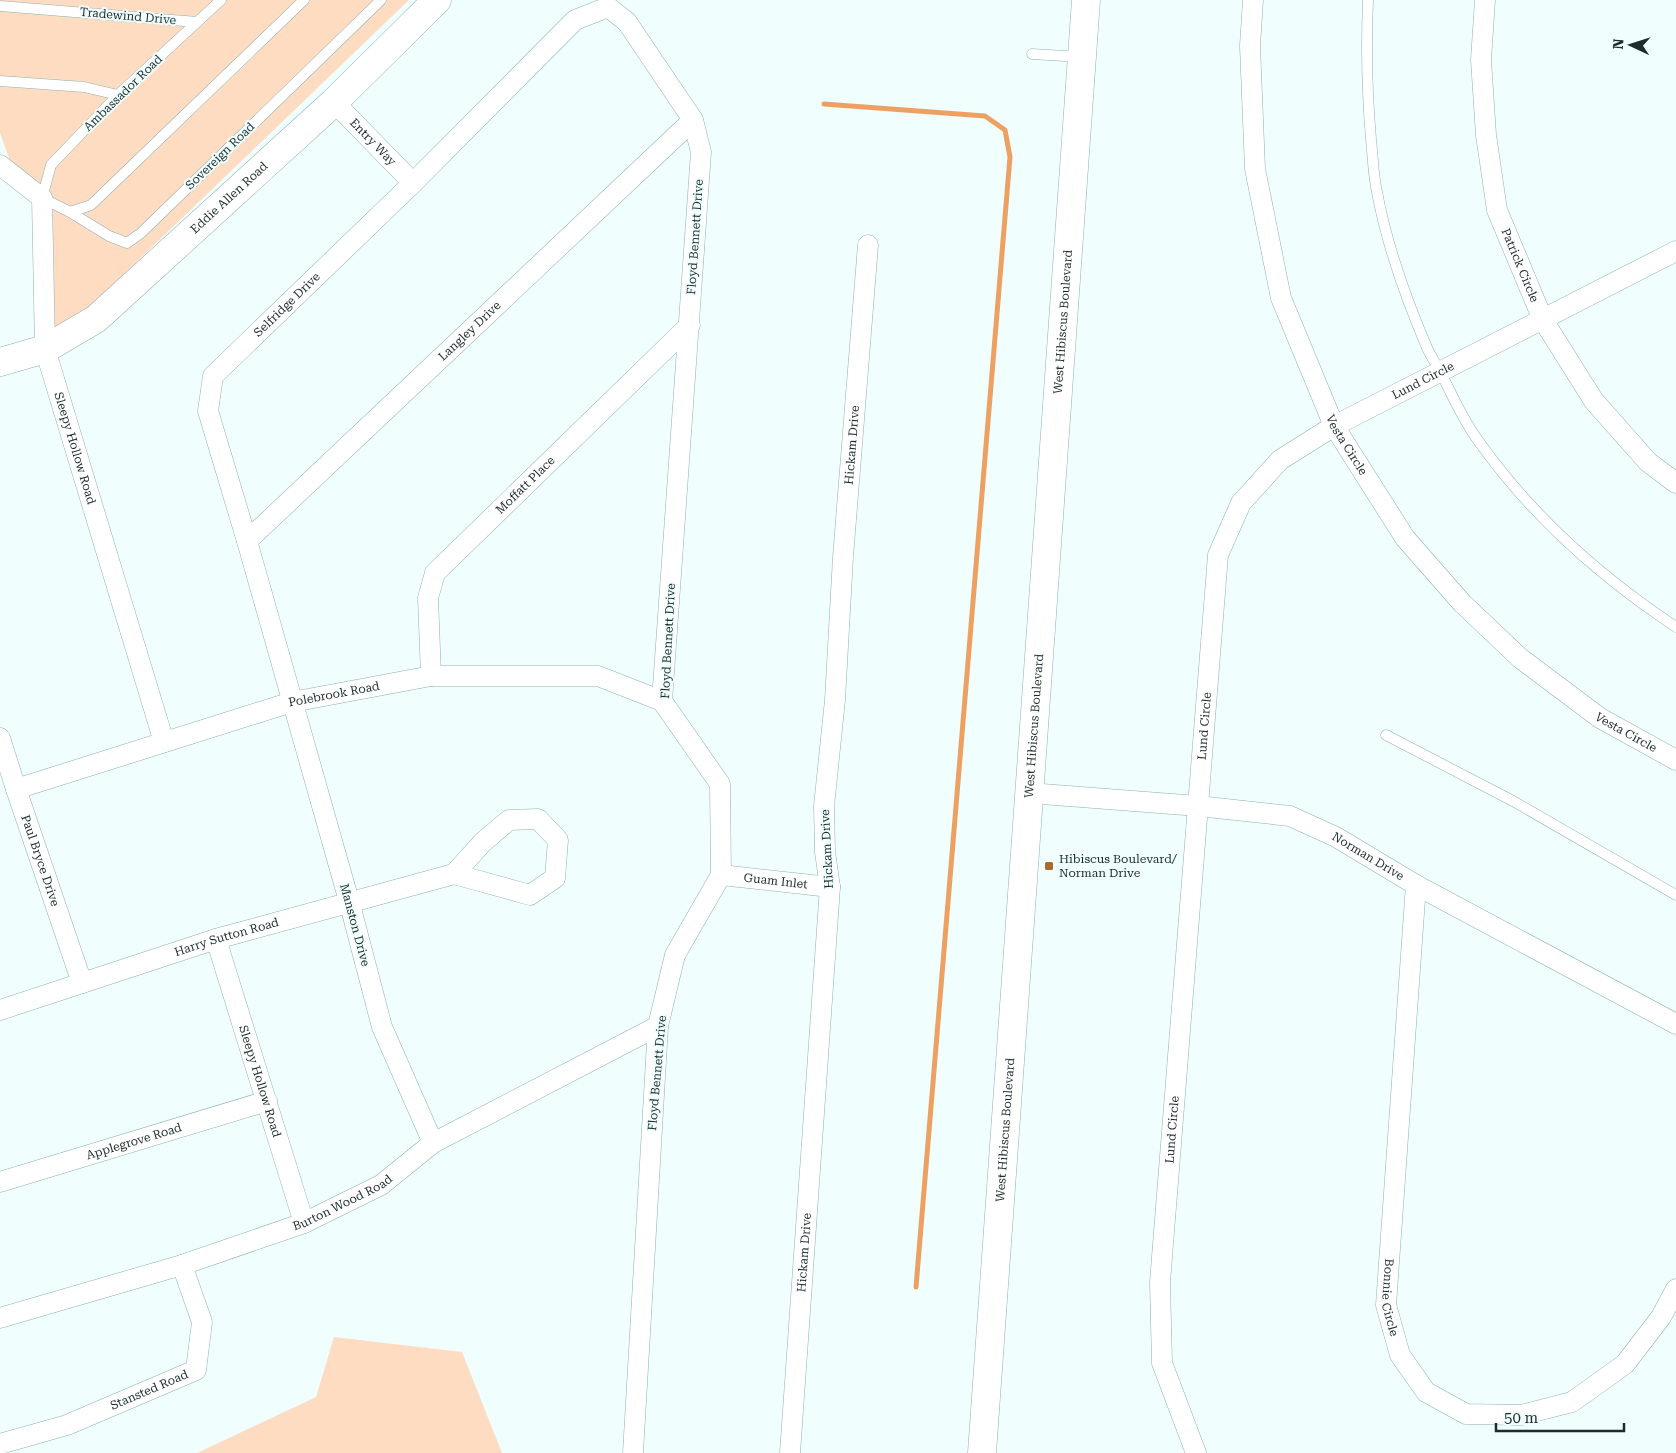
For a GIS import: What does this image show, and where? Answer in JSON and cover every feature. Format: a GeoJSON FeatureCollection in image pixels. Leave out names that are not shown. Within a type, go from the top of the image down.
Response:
{"type":"FeatureCollection","features":[{"type":"Feature","properties":{"kind":"street","name":"Eddie Allen Road"},"geometry":{"type":"LineString","coordinates":[[0,362],[45,349],[96,319],[334,102],[437,0]]}},
{"type":"Feature","properties":{"kind":"street","name":"West Hibiscus Boulevard"},"geometry":{"type":"LineString","coordinates":[[982,1453],[1086,0]]}},
{"type":"Feature","properties":{"kind":"street","name":"Vesta Circle"},"geometry":{"type":"LineString","coordinates":[[1253,0],[1250,46],[1254,169],[1281,298],[1334,426],[1405,538],[1462,603],[1520,658],[1600,718],[1676,760]]}},
{"type":"Feature","properties":{"kind":"street","name":"Patrick Circle"},"geometry":{"type":"LineString","coordinates":[[1485,0],[1481,60],[1486,135],[1497,210],[1543,320],[1594,401],[1648,462],[1676,483]]}},
{"type":"Feature","properties":{"kind":"street","name":"Floyd Bennett Drive"},"geometry":{"type":"LineString","coordinates":[[608,7],[627,22],[693,120],[701,152],[662,701],[720,784],[721,875],[675,955],[658,1026],[632,1453]]}},
{"type":"Feature","properties":{"kind":"street","name":"Selfridge Drive"},"geometry":{"type":"LineString","coordinates":[[292,702],[247,541],[208,412],[213,376],[413,183],[575,20],[608,7]]}},
{"type":"Feature","properties":{"kind":"street","name":"Entry Way"},"geometry":{"type":"LineString","coordinates":[[334,102],[413,183]]}},
{"type":"Feature","properties":{"kind":"street","name":"Langley Drive"},"geometry":{"type":"LineString","coordinates":[[247,541],[693,120]]}},
{"type":"Feature","properties":{"kind":"street"},"geometry":{"type":"LineString","coordinates":[[0,165],[42,198]]}},
{"type":"Feature","properties":{"kind":"street","name":"Sleepy Hollow Road"},"geometry":{"type":"LineString","coordinates":[[42,198],[45,349],[164,742]]}},
{"type":"Feature","properties":{"kind":"street","name":"Hickam Drive"},"geometry":{"type":"LineString","coordinates":[[790,1453],[830,887],[825,852],[824,806],[835,700],[843,557],[868,245]]}},
{"type":"Feature","properties":{"kind":"street","name":"Lund Circle"},"geometry":{"type":"LineString","coordinates":[[1196,1453],[1162,1363],[1160,1282],[1218,555],[1241,502],[1280,460],[1334,426],[1676,251]]}},
{"type":"Feature","properties":{"kind":"street","name":"Moffatt Place"},"geometry":{"type":"LineString","coordinates":[[431,676],[428,598],[435,573],[690,325]]}},
{"type":"Feature","properties":{"kind":"street","name":"Polebrook Road"},"geometry":{"type":"LineString","coordinates":[[16,789],[292,702],[431,676],[598,676],[662,701]]}},
{"type":"Feature","properties":{"kind":"street","name":"Manston Drive"},"geometry":{"type":"LineString","coordinates":[[292,702],[349,901],[382,1027],[433,1143]]}},
{"type":"Feature","properties":{"kind":"street","name":"Paul Bryce Drive"},"geometry":{"type":"LineString","coordinates":[[0,738],[82,983]]}},
{"type":"Feature","properties":{"kind":"street","name":"Norman Drive"},"geometry":{"type":"LineString","coordinates":[[1029,793],[1198,806],[1290,816],[1336,837],[1416,885],[1676,1024]]}},
{"type":"Feature","properties":{"kind":"street","name":"Harry Sutton Road"},"geometry":{"type":"LineString","coordinates":[[0,1010],[216,939],[349,901],[454,874],[530,895],[555,878],[558,840],[538,819],[509,820],[483,842],[454,874]]}},
{"type":"Feature","properties":{"kind":"street","name":"Guam Inlet"},"geometry":{"type":"LineString","coordinates":[[721,875],[830,887]]}},
{"type":"Feature","properties":{"kind":"street","name":"Bonnie Circle"},"geometry":{"type":"LineString","coordinates":[[1416,885],[1386,1305],[1400,1355],[1426,1392],[1466,1414],[1522,1415],[1572,1402],[1625,1364],[1661,1317],[1676,1288]]}},
{"type":"Feature","properties":{"kind":"street","name":"Sleepy Hollow Road"},"geometry":{"type":"LineString","coordinates":[[216,939],[304,1223]]}},
{"type":"Feature","properties":{"kind":"street","name":"Burton Wood Road"},"geometry":{"type":"LineString","coordinates":[[0,1318],[182,1265],[304,1223],[381,1185],[433,1143],[658,1026]]}},
{"type":"Feature","properties":{"kind":"street","name":"Applegrove Road"},"geometry":{"type":"LineString","coordinates":[[0,1182],[267,1101]]}},
{"type":"Feature","properties":{"kind":"street","name":"Stansted Road"},"geometry":{"type":"LineString","coordinates":[[0,1444],[67,1425],[196,1370],[202,1322],[182,1265]]}},
{"type":"Feature","properties":{"kind":"lane","name":"Ambassador Road"},"geometry":{"type":"LineString","coordinates":[[42,198],[51,165],[118,95],[221,0]]}},
{"type":"Feature","properties":{"kind":"lane"},"geometry":{"type":"LineString","coordinates":[[70,212],[91,205],[304,0]]}},
{"type":"Feature","properties":{"kind":"lane","name":"Sovereign Road"},"geometry":{"type":"LineString","coordinates":[[42,198],[70,212],[109,236],[126,243],[141,233],[381,0]]}},
{"type":"Feature","properties":{"kind":"lane"},"geometry":{"type":"LineString","coordinates":[[1368,0],[1367,98],[1376,191],[1393,258],[1429,352],[1457,407],[1476,438],[1515,487],[1561,536],[1609,579],[1676,627]]}},
{"type":"Feature","properties":{"kind":"lane","name":"Tradewind Drive"},"geometry":{"type":"LineString","coordinates":[[0,6],[197,22]]}},
{"type":"Feature","properties":{"kind":"lane"},"geometry":{"type":"LineString","coordinates":[[1032,54],[1082,57]]}},
{"type":"Feature","properties":{"kind":"lane"},"geometry":{"type":"LineString","coordinates":[[0,81],[84,87],[118,95]]}},
{"type":"Feature","properties":{"kind":"lane"},"geometry":{"type":"LineString","coordinates":[[1386,735],[1513,801],[1676,895]]}},
{"type":"Feature","properties":{"kind":"shaded area"},"geometry":{"type":"Polygon","coordinates":[[[0,0],[409,0],[75,321],[55,333],[51,198],[10,161],[0,133],[0,0]]]}},
{"type":"Feature","properties":{"kind":"shaded area"},"geometry":{"type":"Polygon","coordinates":[[[334,1337],[462,1352],[502,1453],[197,1453],[316,1397],[334,1337]]]}},
{"type":"Feature","properties":{"kind":"waterway"},"geometry":{"type":"LineString","coordinates":[[824,104],[985,116],[1005,130],[1010,157],[916,1287]]}},
{"type":"Feature","properties":{"kind":"place","name":"Hibiscus Boulevard/ Norman Drive"},"geometry":{"type":"Point","coordinates":[1049,866]}}]}
